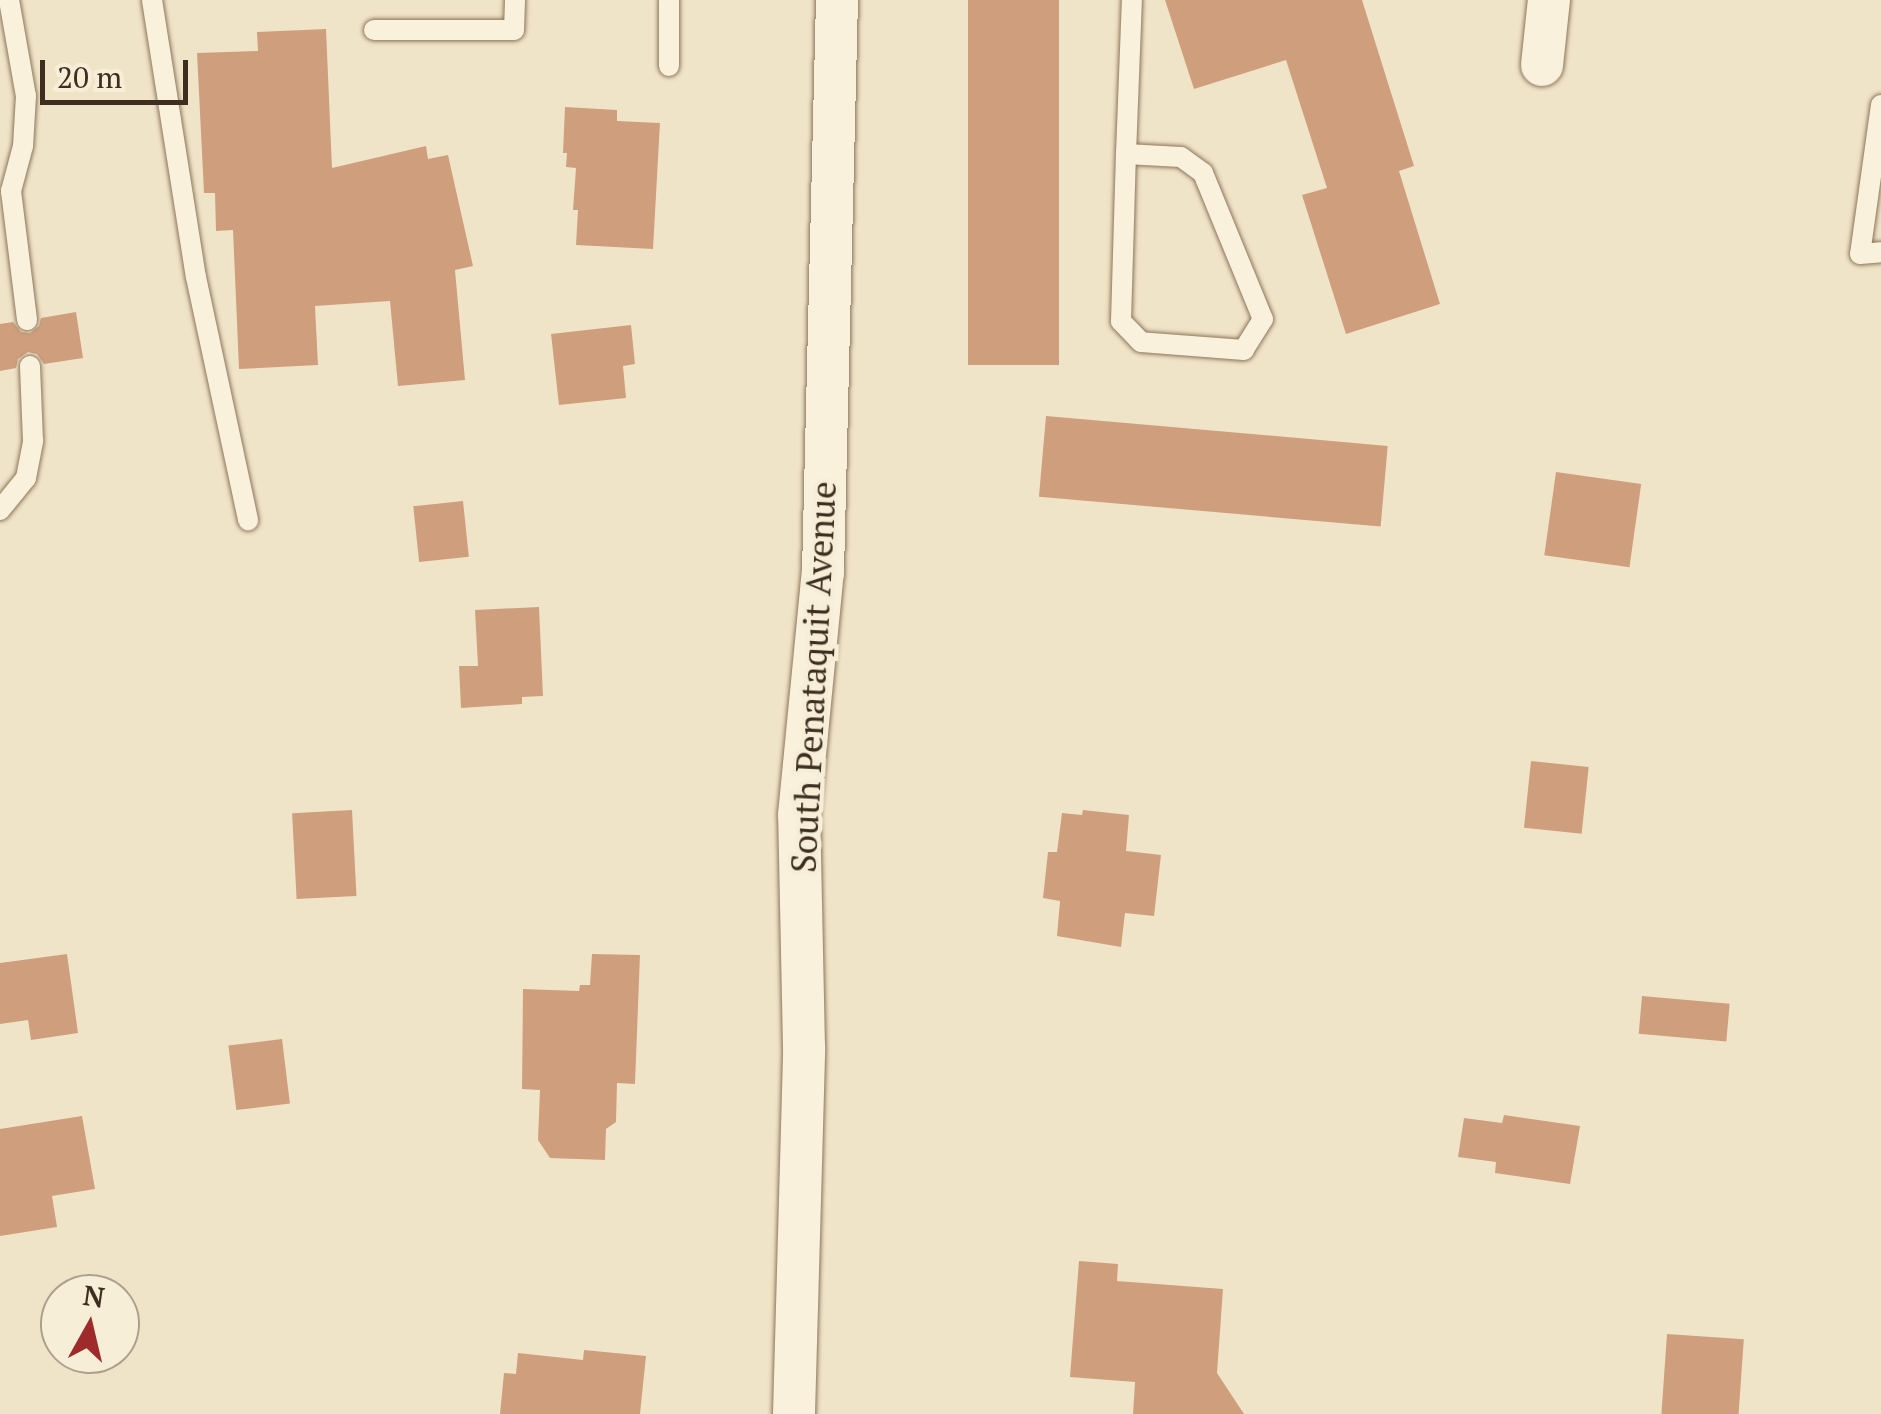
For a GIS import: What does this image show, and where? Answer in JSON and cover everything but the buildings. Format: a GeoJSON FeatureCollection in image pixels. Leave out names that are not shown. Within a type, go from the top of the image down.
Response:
{"type":"FeatureCollection","features":[{"type":"Feature","properties":{"kind":"street","name":"South Penataquit Avenue"},"geometry":{"type":"LineString","coordinates":[[794,1414],[804,1047],[799,816],[823,572],[837,0]]}},
{"type":"Feature","properties":{"kind":"street"},"geometry":{"type":"LineString","coordinates":[[1542,66],[1549,0]]}},
{"type":"Feature","properties":{"kind":"lane"},"geometry":{"type":"LineString","coordinates":[[9,0],[26,96],[23,146],[6,193],[27,320]]}},
{"type":"Feature","properties":{"kind":"lane"},"geometry":{"type":"LineString","coordinates":[[152,0],[196,277],[248,520]]}},
{"type":"Feature","properties":{"kind":"lane"},"geometry":{"type":"LineString","coordinates":[[374,30],[514,30],[515,0]]}},
{"type":"Feature","properties":{"kind":"lane"},"geometry":{"type":"LineString","coordinates":[[669,0],[669,66]]}},
{"type":"Feature","properties":{"kind":"lane"},"geometry":{"type":"LineString","coordinates":[[1126,154],[1180,157],[1203,173],[1263,319],[1244,350],[1142,342],[1121,321],[1126,154],[1132,0]]}},
{"type":"Feature","properties":{"kind":"lane"},"geometry":{"type":"LineString","coordinates":[[1881,105],[1860,254],[1881,252]]}},
{"type":"Feature","properties":{"kind":"lane"},"geometry":{"type":"LineString","coordinates":[[0,510],[26,478],[33,441],[30,366]]}}]}
